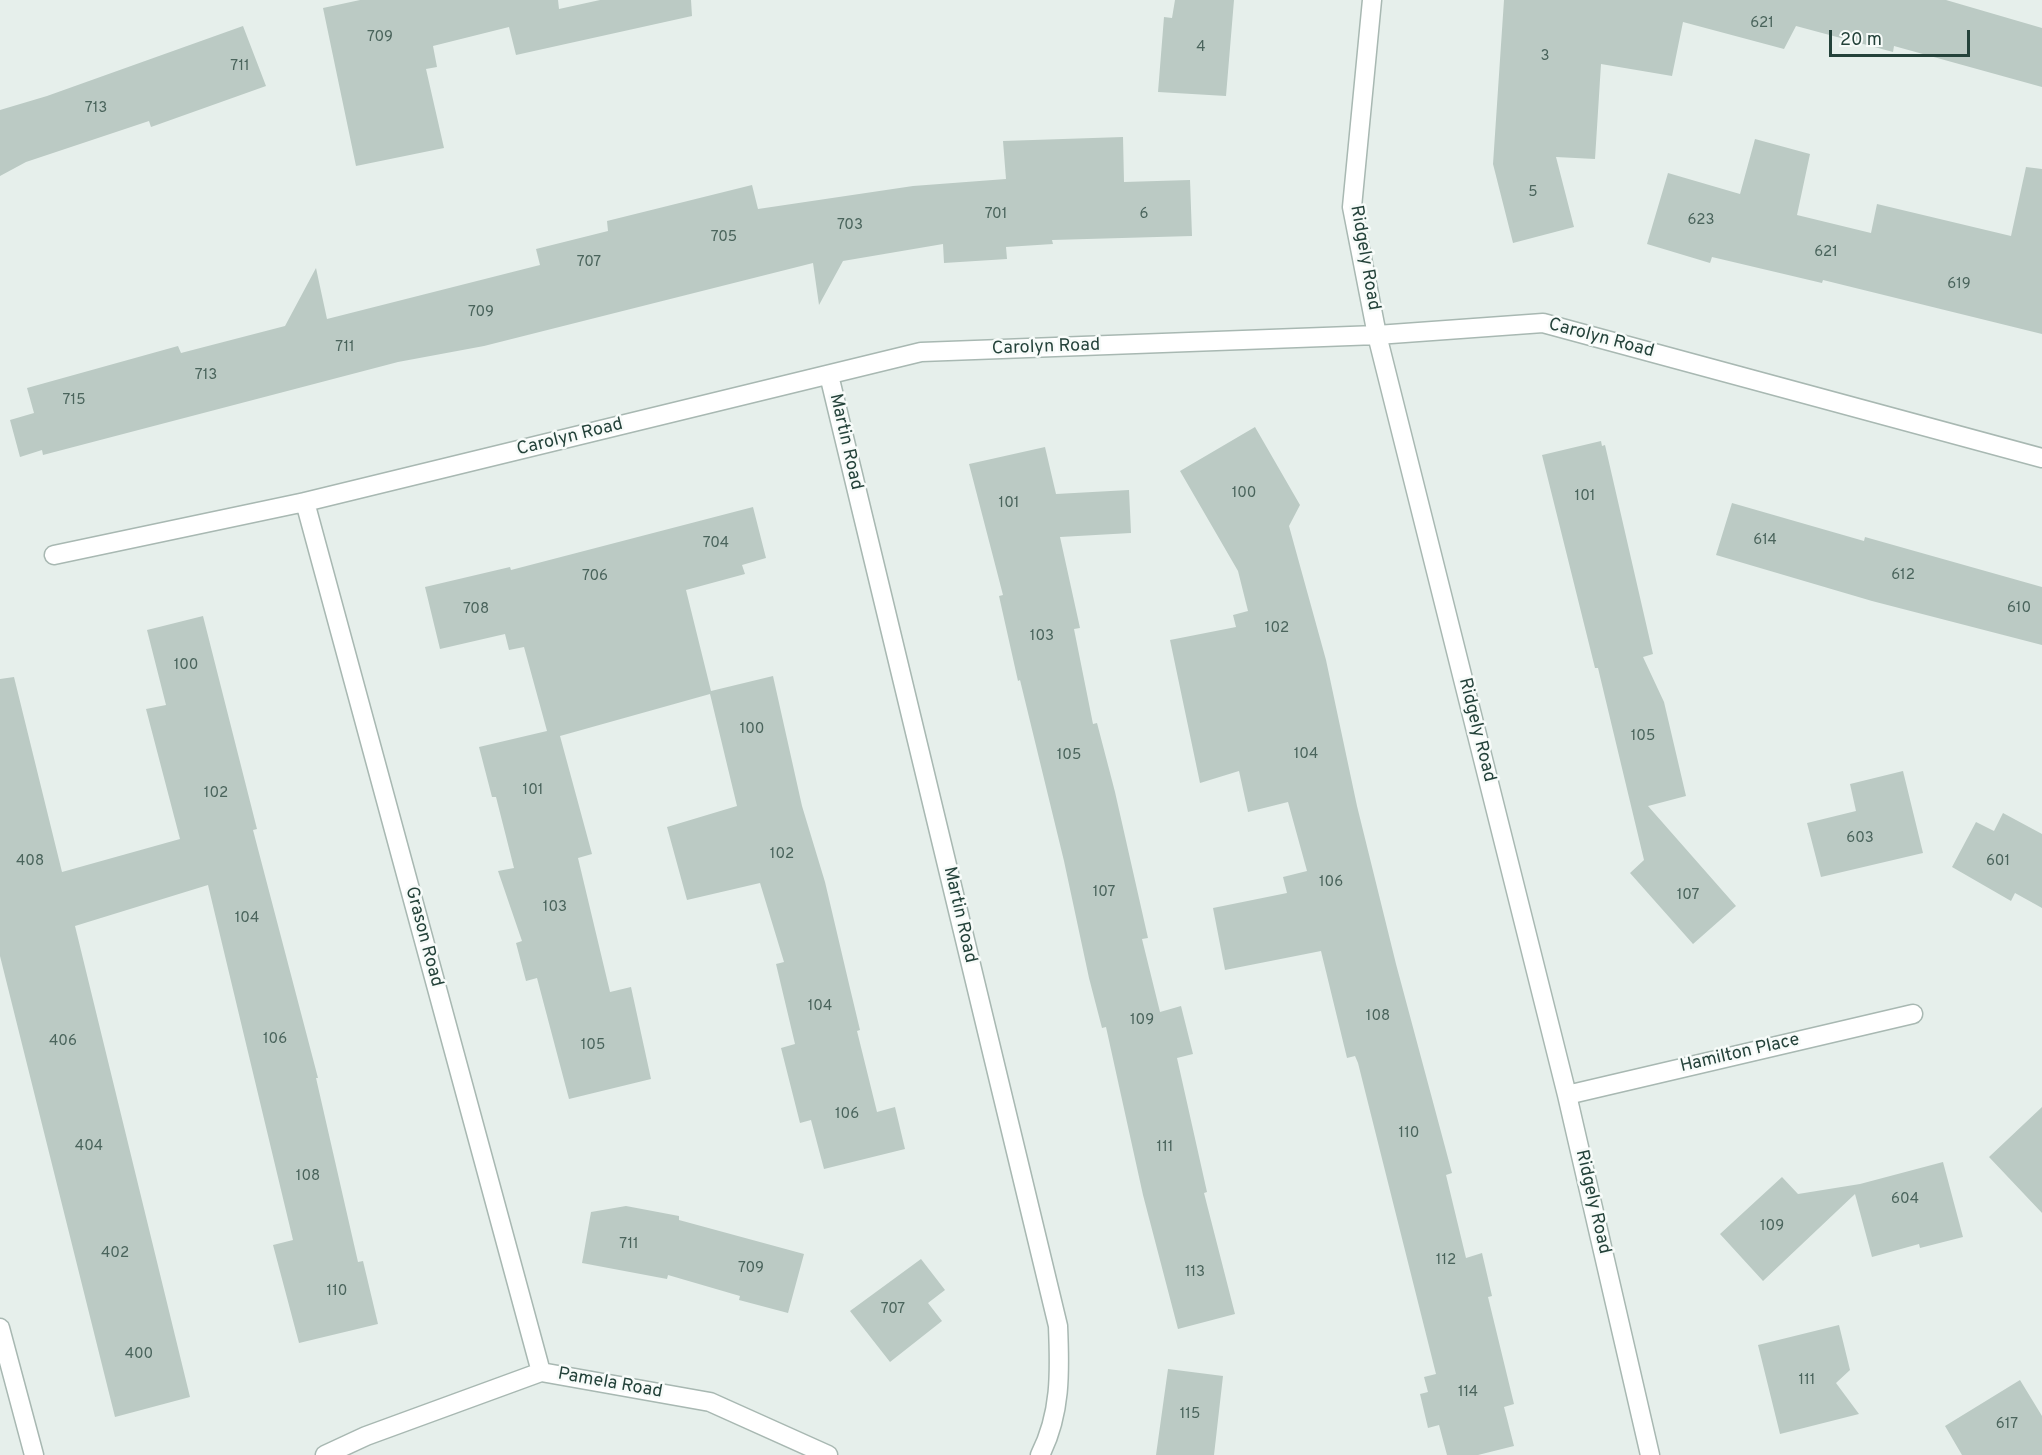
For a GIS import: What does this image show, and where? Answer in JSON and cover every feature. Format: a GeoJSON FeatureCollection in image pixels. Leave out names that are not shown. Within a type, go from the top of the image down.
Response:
{"type":"FeatureCollection","features":[{"type":"Feature","properties":{"kind":"street","name":"Ridgely Road"},"geometry":{"type":"LineString","coordinates":[[1372,0],[1352,207],[1377,335],[1567,1095],[1650,1455]]}},
{"type":"Feature","properties":{"kind":"street","name":"Carolyn Road"},"geometry":{"type":"LineString","coordinates":[[54,555],[305,502],[921,352],[1377,335],[1543,323],[2042,458]]}},
{"type":"Feature","properties":{"kind":"street","name":"Martin Road"},"geometry":{"type":"LineString","coordinates":[[829,375],[1058,1326],[1060,1381],[1052,1432],[1040,1455]]}},
{"type":"Feature","properties":{"kind":"street","name":"Grason Road"},"geometry":{"type":"LineString","coordinates":[[305,502],[541,1372]]}},
{"type":"Feature","properties":{"kind":"street","name":"Hamilton Place"},"geometry":{"type":"LineString","coordinates":[[1567,1095],[1913,1014]]}},
{"type":"Feature","properties":{"kind":"street"},"geometry":{"type":"LineString","coordinates":[[0,1328],[34,1455]]}},
{"type":"Feature","properties":{"kind":"street","name":"Pamela Road"},"geometry":{"type":"LineString","coordinates":[[325,1455],[366,1436],[541,1372],[710,1402],[828,1455]]}},
{"type":"Feature","properties":{"kind":"building"},"geometry":{"type":"Polygon","coordinates":[[[360,0],[558,0],[559,9],[600,0],[691,0],[692,16],[516,55],[509,27],[433,46],[437,67],[426,69],[444,148],[356,166],[323,8],[360,0]]]}},
{"type":"Feature","properties":{"kind":"building"},"geometry":{"type":"Polygon","coordinates":[[[1175,0],[1234,0],[1226,96],[1158,92],[1164,17],[1172,18],[1175,0]]]}},
{"type":"Feature","properties":{"kind":"building"},"geometry":{"type":"Polygon","coordinates":[[[1504,0],[1946,0],[2042,28],[2042,87],[1894,46],[1893,52],[1796,26],[1784,49],[1683,22],[1672,76],[1601,64],[1595,159],[1556,157],[1574,227],[1513,243],[1493,164],[1504,0]]]}},
{"type":"Feature","properties":{"kind":"building"},"geometry":{"type":"Polygon","coordinates":[[[243,26],[266,86],[151,127],[149,121],[26,162],[0,176],[0,110],[47,96],[243,26]]]}},
{"type":"Feature","properties":{"kind":"building"},"geometry":{"type":"Polygon","coordinates":[[[1123,137],[1124,182],[1190,180],[1192,236],[1052,240],[1053,244],[1006,247],[1007,259],[944,263],[943,244],[843,261],[819,305],[813,263],[484,346],[398,362],[43,455],[42,450],[20,457],[10,420],[34,413],[27,388],[178,346],[181,353],[285,326],[316,268],[327,319],[540,265],[536,249],[608,231],[607,221],[752,185],[758,209],[913,186],[1006,179],[1003,141],[1123,137]]]}},
{"type":"Feature","properties":{"kind":"building"},"geometry":{"type":"Polygon","coordinates":[[[1755,139],[1810,154],[1797,215],[1871,233],[1877,204],[2011,236],[2026,167],[2042,169],[2042,334],[1823,280],[1822,283],[1712,257],[1710,263],[1647,244],[1668,173],[1740,194],[1755,139]]]}},
{"type":"Feature","properties":{"kind":"building"},"geometry":{"type":"Polygon","coordinates":[[[1255,427],[1300,505],[1289,526],[1326,660],[1357,806],[1396,964],[1452,1173],[1446,1175],[1466,1258],[1482,1253],[1492,1296],[1488,1297],[1514,1404],[1504,1407],[1514,1446],[1478,1455],[1447,1455],[1439,1425],[1428,1428],[1420,1394],[1428,1392],[1424,1377],[1436,1374],[1358,1063],[1355,1056],[1347,1058],[1321,951],[1225,970],[1213,908],[1287,893],[1283,877],[1307,871],[1288,802],[1248,812],[1239,771],[1200,783],[1170,640],[1236,627],[1233,615],[1248,611],[1238,571],[1180,471],[1255,427]]]}},
{"type":"Feature","properties":{"kind":"building"},"geometry":{"type":"Polygon","coordinates":[[[1601,441],[1602,446],[1605,445],[1653,654],[1643,657],[1664,702],[1686,796],[1648,806],[1736,906],[1693,944],[1630,873],[1644,860],[1598,668],[1595,668],[1542,455],[1601,441]]]}},
{"type":"Feature","properties":{"kind":"building"},"geometry":{"type":"Polygon","coordinates":[[[1045,447],[1056,494],[1129,490],[1131,533],[1060,537],[1080,628],[1074,629],[1093,724],[1097,723],[1115,792],[1148,938],[1142,939],[1160,1012],[1181,1006],[1193,1054],[1177,1058],[1207,1192],[1204,1193],[1235,1314],[1178,1329],[1143,1195],[1106,1027],[1102,1028],[1089,978],[1064,861],[1020,680],[1018,681],[999,596],[1003,595],[969,464],[1045,447]]]}},
{"type":"Feature","properties":{"kind":"building"},"geometry":{"type":"Polygon","coordinates":[[[1732,503],[1864,541],[1865,537],[2042,587],[2042,645],[1872,601],[1716,555],[1732,503]]]}},
{"type":"Feature","properties":{"kind":"building"},"geometry":{"type":"Polygon","coordinates":[[[753,507],[766,558],[742,565],[745,574],[686,590],[711,691],[773,676],[802,806],[825,882],[877,1112],[895,1107],[905,1149],[824,1169],[811,1120],[800,1123],[781,1048],[795,1044],[776,964],[784,962],[760,883],[687,900],[667,827],[737,806],[710,694],[560,736],[592,854],[578,858],[610,992],[631,987],[651,1079],[569,1099],[537,978],[526,981],[516,943],[522,941],[498,871],[514,868],[496,797],[492,797],[479,747],[547,731],[524,647],[509,650],[505,634],[440,649],[425,587],[510,567],[511,570],[753,507]]]}},
{"type":"Feature","properties":{"kind":"building"},"geometry":{"type":"Polygon","coordinates":[[[203,616],[257,829],[253,830],[318,1078],[316,1078],[358,1262],[363,1261],[378,1324],[299,1343],[273,1245],[293,1240],[208,885],[75,926],[190,1397],[115,1417],[0,956],[0,679],[14,677],[62,872],[180,839],[146,709],[166,705],[147,630],[203,616]]]}},
{"type":"Feature","properties":{"kind":"building"},"geometry":{"type":"Polygon","coordinates":[[[1903,771],[1923,853],[1821,877],[1807,823],[1856,811],[1850,784],[1903,771]]]}},
{"type":"Feature","properties":{"kind":"building"},"geometry":{"type":"Polygon","coordinates":[[[2003,813],[2042,834],[2042,908],[2015,893],[2011,901],[1952,867],[1976,822],[1994,831],[2003,813]]]}},
{"type":"Feature","properties":{"kind":"building"},"geometry":{"type":"Polygon","coordinates":[[[2042,1107],[2042,1213],[1989,1157],[2042,1107]]]}},
{"type":"Feature","properties":{"kind":"building"},"geometry":{"type":"Polygon","coordinates":[[[1943,1162],[1963,1237],[1920,1248],[1919,1244],[1872,1257],[1855,1194],[1763,1281],[1720,1234],[1782,1177],[1798,1194],[1860,1184],[1943,1162]]]}},
{"type":"Feature","properties":{"kind":"building"},"geometry":{"type":"Polygon","coordinates":[[[626,1206],[679,1216],[679,1220],[804,1254],[788,1313],[739,1300],[740,1296],[668,1275],[667,1279],[582,1263],[591,1212],[626,1206]]]}},
{"type":"Feature","properties":{"kind":"building"},"geometry":{"type":"Polygon","coordinates":[[[921,1259],[945,1290],[928,1303],[942,1321],[890,1362],[850,1311],[921,1259]]]}},
{"type":"Feature","properties":{"kind":"building"},"geometry":{"type":"Polygon","coordinates":[[[1839,1325],[1850,1370],[1836,1383],[1859,1414],[1780,1434],[1758,1345],[1839,1325]]]}},
{"type":"Feature","properties":{"kind":"building"},"geometry":{"type":"Polygon","coordinates":[[[1168,1369],[1223,1376],[1214,1455],[1156,1455],[1168,1369]]]}},
{"type":"Feature","properties":{"kind":"building"},"geometry":{"type":"Polygon","coordinates":[[[2020,1380],[2042,1416],[2042,1455],[1962,1455],[1945,1426],[2020,1380]]]}}]}
